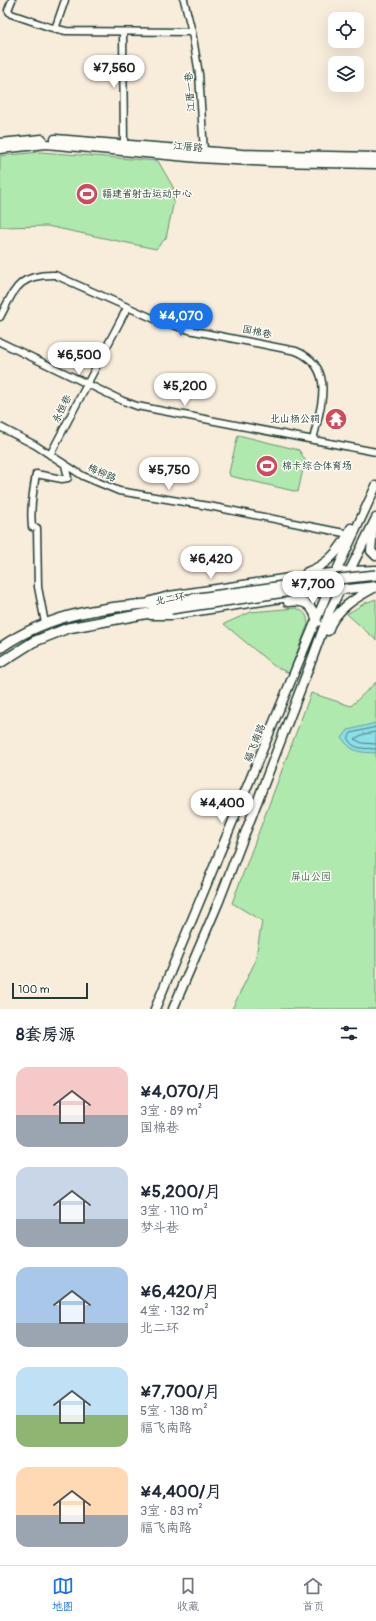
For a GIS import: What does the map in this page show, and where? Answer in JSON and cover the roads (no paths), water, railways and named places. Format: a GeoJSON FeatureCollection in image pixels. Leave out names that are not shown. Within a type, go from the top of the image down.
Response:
{"type":"FeatureCollection","features":[{"type":"Feature","properties":{"kind":"highway","name":"北二环"},"geometry":{"type":"LineString","coordinates":[[0,663],[33,642],[49,635],[93,623],[142,615],[170,605],[311,582],[376,575]]}},
{"type":"Feature","properties":{"kind":"highway","name":"北二环"},"geometry":{"type":"LineString","coordinates":[[0,648],[27,631],[63,616],[137,605],[170,605],[376,581]]}},
{"type":"Feature","properties":{"kind":"main road","name":"江厝路"},"geometry":{"type":"LineString","coordinates":[[0,143],[49,139],[204,152],[292,156],[376,157]]}},
{"type":"Feature","properties":{"kind":"main road","name":"江厝路"},"geometry":{"type":"LineString","coordinates":[[0,149],[50,144],[214,158],[376,164]]}},
{"type":"Feature","properties":{"kind":"main road"},"geometry":{"type":"LineString","coordinates":[[290,578],[321,567],[336,552],[349,534],[376,480]]}},
{"type":"Feature","properties":{"kind":"main road","name":"福飞南路"},"geometry":{"type":"LineString","coordinates":[[155,1009],[317,622],[336,572],[376,486]]}},
{"type":"Feature","properties":{"kind":"main road"},"geometry":{"type":"LineString","coordinates":[[376,518],[371,538],[371,551],[376,556]]}},
{"type":"Feature","properties":{"kind":"main road"},"geometry":{"type":"LineString","coordinates":[[173,1009],[219,901],[306,675],[326,618],[376,518]]}},
{"type":"Feature","properties":{"kind":"main road"},"geometry":{"type":"LineString","coordinates":[[137,605],[169,596],[261,582],[349,571],[376,570]]}},
{"type":"Feature","properties":{"kind":"main road"},"geometry":{"type":"LineString","coordinates":[[261,582],[265,601]]}},
{"type":"Feature","properties":{"kind":"main road"},"geometry":{"type":"LineString","coordinates":[[142,615],[172,616],[340,589],[376,587]]}},
{"type":"Feature","properties":{"kind":"main road"},"geometry":{"type":"LineString","coordinates":[[306,675],[314,669],[331,622],[348,604],[376,587]]}},
{"type":"Feature","properties":{"kind":"main road"},"geometry":{"type":"LineString","coordinates":[[227,607],[232,609],[298,601],[314,610],[317,622]]}},
{"type":"Feature","properties":{"kind":"street"},"geometry":{"type":"LineString","coordinates":[[12,0],[8,10],[11,14],[54,29],[123,33],[192,32]]}},
{"type":"Feature","properties":{"kind":"street"},"geometry":{"type":"LineString","coordinates":[[54,29],[65,0]]}},
{"type":"Feature","properties":{"kind":"street","name":"江厝一巷"},"geometry":{"type":"LineString","coordinates":[[184,0],[192,32],[199,74],[204,152]]}},
{"type":"Feature","properties":{"kind":"street"},"geometry":{"type":"LineString","coordinates":[[123,33],[124,145]]}},
{"type":"Feature","properties":{"kind":"street","name":"国棉巷"},"geometry":{"type":"LineString","coordinates":[[0,317],[16,288],[22,282],[42,275],[55,275],[159,321],[189,330],[275,346],[305,355],[317,366],[323,380],[313,440]]}},
{"type":"Feature","properties":{"kind":"street","name":"永恒巷"},"geometry":{"type":"LineString","coordinates":[[50,455],[127,308]]}},
{"type":"Feature","properties":{"kind":"street"},"geometry":{"type":"LineString","coordinates":[[0,342],[123,401],[153,410],[376,452]]}},
{"type":"Feature","properties":{"kind":"street","name":"梅柳路"},"geometry":{"type":"LineString","coordinates":[[0,427],[50,455],[83,476],[119,491],[214,506],[349,534]]}},
{"type":"Feature","properties":{"kind":"street"},"geometry":{"type":"LineString","coordinates":[[45,623],[38,586],[37,528],[32,527],[30,513],[36,474],[62,479],[68,478],[65,465]]}},
{"type":"Feature","properties":{"kind":"water"},"geometry":{"type":"Polygon","coordinates":[[[376,723],[376,753],[357,751],[349,747],[342,738],[348,730],[376,723]]]}},
{"type":"Feature","properties":{"kind":"place","name":"福建省射击运动中心"},"geometry":{"type":"Point","coordinates":[87,194]}},
{"type":"Feature","properties":{"kind":"place","name":"北山杨公祠"},"geometry":{"type":"Point","coordinates":[336,419]}},
{"type":"Feature","properties":{"kind":"place","name":"棉卡综合体育场"},"geometry":{"type":"Point","coordinates":[267,466]}},
{"type":"Feature","properties":{"kind":"park label","name":"屏山公园"},"geometry":{"type":"Point","coordinates":[311,877]}}]}
